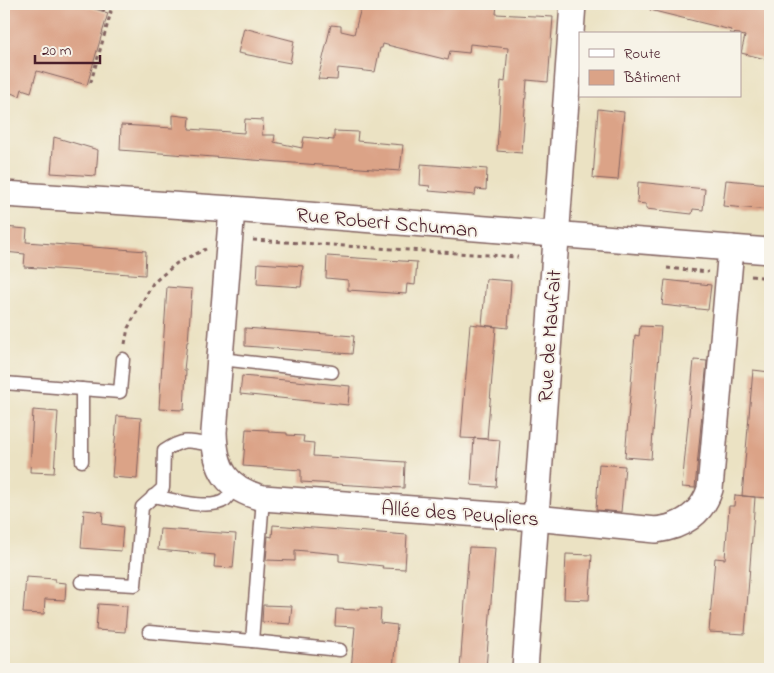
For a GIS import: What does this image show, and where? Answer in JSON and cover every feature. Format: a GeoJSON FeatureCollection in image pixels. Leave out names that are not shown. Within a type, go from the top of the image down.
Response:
{"type":"FeatureCollection","features":[{"type":"Feature","properties":{"kind":"street","name":"Rue de Maufait"},"geometry":{"type":"LineString","coordinates":[[524,669],[573,4]]}},
{"type":"Feature","properties":{"kind":"street","name":"Rue Robert Schuman"},"geometry":{"type":"LineString","coordinates":[[4,194],[232,209],[556,247],[731,248],[770,251]]}},
{"type":"Feature","properties":{"kind":"street","name":"Allée des Peupliers"},"geometry":{"type":"LineString","coordinates":[[232,209],[214,446],[216,459],[221,471],[235,487],[263,498],[535,518],[656,530],[668,529],[685,522],[701,508],[707,499],[712,478],[731,248]]}},
{"type":"Feature","properties":{"kind":"lane"},"geometry":{"type":"LineString","coordinates":[[4,383],[120,392],[123,359]]}},
{"type":"Feature","properties":{"kind":"lane"},"geometry":{"type":"LineString","coordinates":[[221,359],[332,372]]}},
{"type":"Feature","properties":{"kind":"lane"},"geometry":{"type":"LineString","coordinates":[[82,389],[82,462]]}},
{"type":"Feature","properties":{"kind":"lane"},"geometry":{"type":"LineString","coordinates":[[81,582],[135,585],[142,507],[163,488],[164,452],[177,442],[192,441],[214,446]]}},
{"type":"Feature","properties":{"kind":"lane"},"geometry":{"type":"LineString","coordinates":[[153,496],[196,504],[217,503],[224,500],[235,487]]}},
{"type":"Feature","properties":{"kind":"lane"},"geometry":{"type":"LineString","coordinates":[[252,642],[263,498]]}},
{"type":"Feature","properties":{"kind":"lane"},"geometry":{"type":"LineString","coordinates":[[149,632],[340,650]]}},
{"type":"Feature","properties":{"kind":"path"},"geometry":{"type":"LineString","coordinates":[[86,4],[111,12],[90,85]]}},
{"type":"Feature","properties":{"kind":"path"},"geometry":{"type":"LineString","coordinates":[[123,359],[128,328],[153,283],[177,262],[229,239],[556,247]]}},
{"type":"Feature","properties":{"kind":"path"},"geometry":{"type":"LineString","coordinates":[[662,268],[770,278]]}},
{"type":"Feature","properties":{"kind":"building"},"geometry":{"type":"Polygon","coordinates":[[[4,4],[79,4],[108,13],[87,85],[37,71],[31,92],[22,89],[20,96],[4,91],[4,4]]]}},
{"type":"Feature","properties":{"kind":"building"},"geometry":{"type":"Polygon","coordinates":[[[362,4],[497,4],[496,14],[553,17],[548,82],[527,80],[522,153],[497,151],[501,81],[505,82],[508,48],[470,44],[469,53],[450,51],[448,60],[383,44],[382,48],[380,48],[375,72],[338,68],[337,80],[318,79],[331,25],[341,26],[341,31],[354,34],[362,4]]]}},
{"type":"Feature","properties":{"kind":"building"},"geometry":{"type":"Polygon","coordinates":[[[651,4],[770,4],[770,60],[742,53],[745,36],[742,35],[742,32],[730,32],[731,30],[650,10],[651,4]]]}},
{"type":"Feature","properties":{"kind":"building"},"geometry":{"type":"Polygon","coordinates":[[[244,28],[294,41],[290,63],[238,53],[244,28]]]}},
{"type":"Feature","properties":{"kind":"building"},"geometry":{"type":"Polygon","coordinates":[[[598,109],[624,112],[618,180],[593,178],[598,109]]]}},
{"type":"Feature","properties":{"kind":"building"},"geometry":{"type":"Polygon","coordinates":[[[173,115],[190,117],[189,129],[244,133],[245,119],[263,120],[262,135],[275,135],[274,142],[302,148],[304,137],[334,140],[334,131],[358,132],[357,141],[403,145],[400,171],[120,150],[121,125],[173,128],[173,115]]]}},
{"type":"Feature","properties":{"kind":"building"},"geometry":{"type":"Polygon","coordinates":[[[54,137],[98,150],[96,176],[51,173],[54,137]]]}},
{"type":"Feature","properties":{"kind":"building"},"geometry":{"type":"Polygon","coordinates":[[[421,164],[487,169],[486,190],[476,189],[475,195],[429,191],[430,186],[420,185],[421,164]]]}},
{"type":"Feature","properties":{"kind":"building"},"geometry":{"type":"Polygon","coordinates":[[[726,180],[770,184],[770,210],[723,206],[726,180]]]}},
{"type":"Feature","properties":{"kind":"building"},"geometry":{"type":"Polygon","coordinates":[[[638,182],[705,189],[703,210],[693,209],[692,214],[646,209],[646,204],[637,203],[638,182]]]}},
{"type":"Feature","properties":{"kind":"building"},"geometry":{"type":"Polygon","coordinates":[[[4,227],[27,229],[26,242],[146,251],[145,275],[24,267],[25,254],[4,252],[4,227]]]}},
{"type":"Feature","properties":{"kind":"building"},"geometry":{"type":"Polygon","coordinates":[[[327,256],[417,262],[415,285],[407,284],[406,294],[348,290],[348,280],[326,278],[327,256]]]}},
{"type":"Feature","properties":{"kind":"building"},"geometry":{"type":"Polygon","coordinates":[[[258,263],[303,266],[301,287],[257,284],[258,263]]]}},
{"type":"Feature","properties":{"kind":"building"},"geometry":{"type":"Polygon","coordinates":[[[486,279],[511,281],[508,328],[482,325],[486,279]]]}},
{"type":"Feature","properties":{"kind":"building"},"geometry":{"type":"Polygon","coordinates":[[[665,280],[711,285],[708,310],[662,305],[665,280]]]}},
{"type":"Feature","properties":{"kind":"building"},"geometry":{"type":"Polygon","coordinates":[[[167,287],[192,289],[184,370],[186,370],[184,410],[159,409],[167,287]]]}},
{"type":"Feature","properties":{"kind":"building"},"geometry":{"type":"Polygon","coordinates":[[[470,324],[496,327],[487,439],[461,438],[470,324]]]}},
{"type":"Feature","properties":{"kind":"building"},"geometry":{"type":"Polygon","coordinates":[[[640,326],[661,327],[651,459],[625,457],[635,335],[639,336],[640,326]]]}},
{"type":"Feature","properties":{"kind":"building"},"geometry":{"type":"Polygon","coordinates":[[[245,328],[354,336],[352,354],[245,346],[245,328]]]}},
{"type":"Feature","properties":{"kind":"building"},"geometry":{"type":"Polygon","coordinates":[[[694,360],[707,361],[695,488],[682,487],[694,360]]]}},
{"type":"Feature","properties":{"kind":"building"},"geometry":{"type":"Polygon","coordinates":[[[753,370],[770,372],[770,470],[768,498],[742,496],[753,370]]]}},
{"type":"Feature","properties":{"kind":"building"},"geometry":{"type":"Polygon","coordinates":[[[242,376],[350,386],[348,405],[240,394],[242,376]]]}},
{"type":"Feature","properties":{"kind":"building"},"geometry":{"type":"Polygon","coordinates":[[[33,410],[58,412],[54,473],[30,472],[33,410]]]}},
{"type":"Feature","properties":{"kind":"building"},"geometry":{"type":"Polygon","coordinates":[[[117,416],[141,418],[137,479],[112,477],[117,416]]]}},
{"type":"Feature","properties":{"kind":"building"},"geometry":{"type":"Polygon","coordinates":[[[246,429],[269,430],[269,432],[304,436],[303,442],[314,443],[313,456],[405,462],[404,488],[301,482],[301,470],[243,466],[246,429]]]}},
{"type":"Feature","properties":{"kind":"building"},"geometry":{"type":"Polygon","coordinates":[[[474,438],[500,440],[496,487],[471,485],[474,438]]]}},
{"type":"Feature","properties":{"kind":"building"},"geometry":{"type":"Polygon","coordinates":[[[599,464],[625,466],[621,512],[596,510],[599,464]]]}},
{"type":"Feature","properties":{"kind":"building"},"geometry":{"type":"Polygon","coordinates":[[[735,495],[755,497],[745,634],[709,632],[715,558],[725,559],[729,506],[734,506],[735,495]]]}},
{"type":"Feature","properties":{"kind":"building"},"geometry":{"type":"Polygon","coordinates":[[[84,510],[103,512],[102,524],[123,527],[121,551],[81,548],[84,510]]]}},
{"type":"Feature","properties":{"kind":"building"},"geometry":{"type":"Polygon","coordinates":[[[273,525],[407,535],[405,569],[382,568],[383,566],[339,561],[339,554],[295,550],[295,561],[266,560],[268,536],[272,537],[273,525]]]}},
{"type":"Feature","properties":{"kind":"building"},"geometry":{"type":"Polygon","coordinates":[[[160,529],[236,534],[233,568],[214,567],[215,555],[158,550],[160,529]]]}},
{"type":"Feature","properties":{"kind":"building"},"geometry":{"type":"Polygon","coordinates":[[[469,547],[495,548],[486,669],[460,669],[469,547]]]}},
{"type":"Feature","properties":{"kind":"building"},"geometry":{"type":"Polygon","coordinates":[[[566,554],[592,555],[589,600],[564,599],[566,554]]]}},
{"type":"Feature","properties":{"kind":"building"},"geometry":{"type":"Polygon","coordinates":[[[26,577],[55,579],[55,582],[66,583],[65,600],[45,599],[44,614],[23,613],[26,577]]]}},
{"type":"Feature","properties":{"kind":"building"},"geometry":{"type":"Polygon","coordinates":[[[98,604],[127,606],[125,632],[96,630],[98,604]]]}},
{"type":"Feature","properties":{"kind":"building"},"geometry":{"type":"Polygon","coordinates":[[[263,605],[292,606],[290,624],[262,622],[263,605]]]}},
{"type":"Feature","properties":{"kind":"building"},"geometry":{"type":"Polygon","coordinates":[[[359,608],[381,609],[380,623],[397,625],[393,669],[351,669],[355,627],[335,626],[336,609],[359,610],[359,608]]]}}]}
